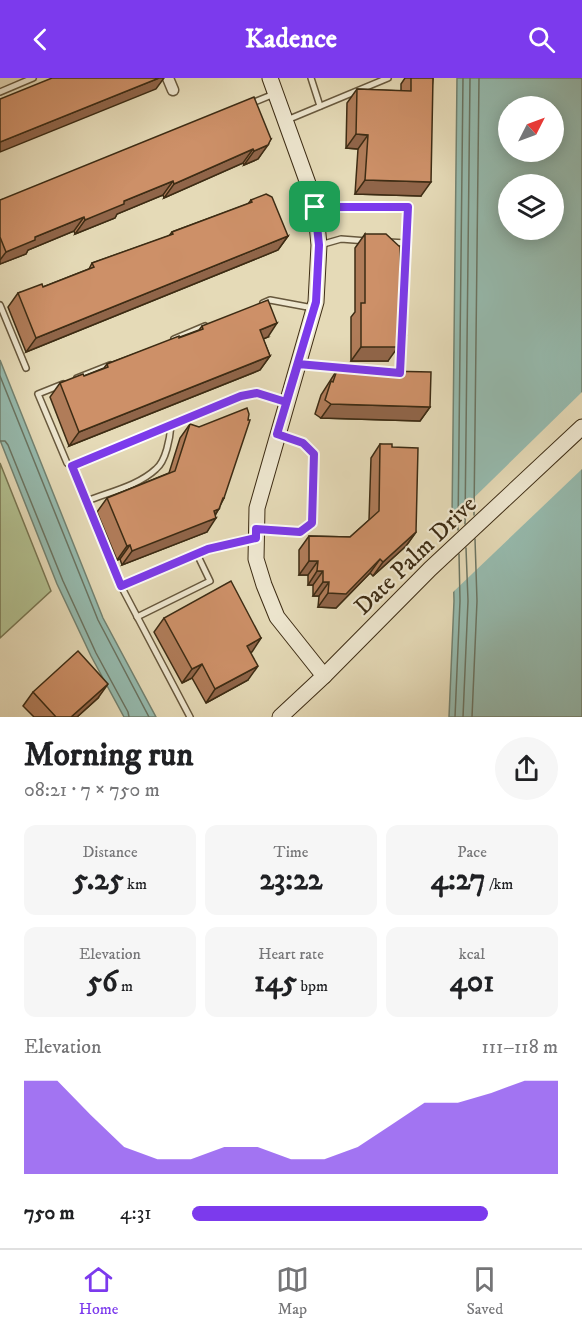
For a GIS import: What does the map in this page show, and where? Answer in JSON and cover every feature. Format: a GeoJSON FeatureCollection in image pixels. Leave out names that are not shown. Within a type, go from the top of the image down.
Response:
{"type":"FeatureCollection","features":[{"type":"Feature","properties":{"kind":"main road"},"geometry":{"type":"LineString","coordinates":[[270,78],[315,207],[319,245],[314,308],[257,508],[256,559],[277,617],[324,676]]}},
{"type":"Feature","properties":{"kind":"main road","name":"Date Palm Drive"},"geometry":{"type":"LineString","coordinates":[[280,717],[430,569],[582,427]]}},
{"type":"Feature","properties":{"kind":"street"},"geometry":{"type":"LineString","coordinates":[[168,78],[173,90]]}},
{"type":"Feature","properties":{"kind":"lane"},"geometry":{"type":"LineString","coordinates":[[0,92],[33,78]]}},
{"type":"Feature","properties":{"kind":"lane"},"geometry":{"type":"LineString","coordinates":[[311,78],[320,106]]}},
{"type":"Feature","properties":{"kind":"lane"},"geometry":{"type":"LineString","coordinates":[[285,120],[388,78]]}},
{"type":"Feature","properties":{"kind":"lane"},"geometry":{"type":"LineString","coordinates":[[243,107],[276,94]]}},
{"type":"Feature","properties":{"kind":"lane"},"geometry":{"type":"LineString","coordinates":[[315,207],[408,207],[403,314]]}},
{"type":"Feature","properties":{"kind":"lane"},"geometry":{"type":"LineString","coordinates":[[319,245],[341,239],[374,242]]}},
{"type":"Feature","properties":{"kind":"lane"},"geometry":{"type":"LineString","coordinates":[[385,242],[407,243]]}},
{"type":"Feature","properties":{"kind":"lane"},"geometry":{"type":"LineString","coordinates":[[259,304],[270,300],[314,308]]}},
{"type":"Feature","properties":{"kind":"lane"},"geometry":{"type":"LineString","coordinates":[[0,305],[26,368]]}},
{"type":"Feature","properties":{"kind":"lane"},"geometry":{"type":"LineString","coordinates":[[162,344],[216,322]]}},
{"type":"Feature","properties":{"kind":"lane"},"geometry":{"type":"LineString","coordinates":[[298,364],[400,373],[402,326]]}},
{"type":"Feature","properties":{"kind":"lane"},"geometry":{"type":"LineString","coordinates":[[121,360],[38,394],[67,463],[72,466],[121,586],[190,717]]}},
{"type":"Feature","properties":{"kind":"lane"},"geometry":{"type":"LineString","coordinates":[[72,466],[241,396],[257,393],[286,402]]}},
{"type":"Feature","properties":{"kind":"lane"},"geometry":{"type":"LineString","coordinates":[[87,501],[133,483],[158,468],[169,444],[171,425]]}},
{"type":"Feature","properties":{"kind":"lane"},"geometry":{"type":"LineString","coordinates":[[121,586],[197,554],[256,533],[300,532],[312,523],[314,454],[303,443],[277,434]]}},
{"type":"Feature","properties":{"kind":"lane"},"geometry":{"type":"LineString","coordinates":[[137,617],[210,581],[197,554]]}},
{"type":"Feature","properties":{"kind":"green space"},"geometry":{"type":"Polygon","coordinates":[[[0,463],[51,591],[0,638],[0,463]]]}},
{"type":"Feature","properties":{"kind":"water"},"geometry":{"type":"Polygon","coordinates":[[[457,78],[582,78],[582,717],[449,717],[454,601],[452,519],[457,78]]]}},
{"type":"Feature","properties":{"kind":"water"},"geometry":{"type":"Polygon","coordinates":[[[0,360],[103,618],[156,717],[124,717],[91,656],[57,584],[0,440],[0,360]]]}},
{"type":"Feature","properties":{"kind":"pier"},"geometry":{"type":"Polygon","coordinates":[[[582,392],[582,469],[451,594],[449,522],[582,392]]]}},
{"type":"Feature","properties":{"kind":"building"},"geometry":{"type":"Polygon","coordinates":[[[52,78],[159,78],[0,142],[0,99],[52,78]]]}},
{"type":"Feature","properties":{"kind":"building"},"geometry":{"type":"Polygon","coordinates":[[[411,78],[433,78],[431,182],[365,180],[368,135],[356,134],[357,89],[411,91],[411,78]]]}},
{"type":"Feature","properties":{"kind":"building"},"geometry":{"type":"Polygon","coordinates":[[[254,97],[271,139],[268,145],[254,151],[253,149],[174,184],[173,181],[124,201],[124,204],[85,220],[84,217],[35,237],[35,240],[6,252],[0,237],[0,200],[254,97]]]}},
{"type":"Feature","properties":{"kind":"building"},"geometry":{"type":"Polygon","coordinates":[[[266,194],[272,197],[288,236],[36,338],[18,293],[42,284],[43,287],[94,267],[92,263],[173,234],[172,232],[252,202],[251,200],[266,194]]]}},
{"type":"Feature","properties":{"kind":"building"},"geometry":{"type":"Polygon","coordinates":[[[365,234],[386,234],[400,247],[401,299],[408,299],[406,336],[398,347],[361,347],[361,303],[365,303],[365,234]]]}},
{"type":"Feature","properties":{"kind":"building"},"geometry":{"type":"Polygon","coordinates":[[[268,300],[277,323],[260,330],[270,356],[79,432],[60,383],[108,367],[107,364],[203,329],[202,326],[268,300]]]}},
{"type":"Feature","properties":{"kind":"building"},"geometry":{"type":"Polygon","coordinates":[[[337,370],[431,372],[430,407],[331,404],[325,400],[337,370]]]}},
{"type":"Feature","properties":{"kind":"building"},"geometry":{"type":"Polygon","coordinates":[[[247,408],[248,420],[250,420],[224,498],[219,509],[214,511],[216,518],[132,551],[130,545],[127,546],[107,498],[175,471],[190,424],[199,427],[247,408]]]}},
{"type":"Feature","properties":{"kind":"building"},"geometry":{"type":"Polygon","coordinates":[[[380,444],[418,448],[416,532],[383,562],[380,559],[346,594],[328,593],[329,582],[323,582],[323,571],[317,571],[318,561],[309,561],[309,536],[350,537],[379,511],[380,444]]]}},
{"type":"Feature","properties":{"kind":"building"},"geometry":{"type":"Polygon","coordinates":[[[231,581],[261,638],[247,646],[258,666],[215,689],[202,664],[192,669],[164,618],[231,581]]]}},
{"type":"Feature","properties":{"kind":"building"},"geometry":{"type":"Polygon","coordinates":[[[78,651],[108,684],[71,717],[56,717],[33,692],[78,651]]]}},
{"type":"Feature","properties":{"kind":"route"},"geometry":{"type":"LineString","coordinates":[[315,207],[408,207],[400,373],[298,364],[277,434],[303,443],[314,454],[312,523],[300,532],[256,529],[256,538],[208,549],[121,586],[72,466],[241,396],[257,393],[286,402],[316,302],[319,245],[315,207]]}}]}
